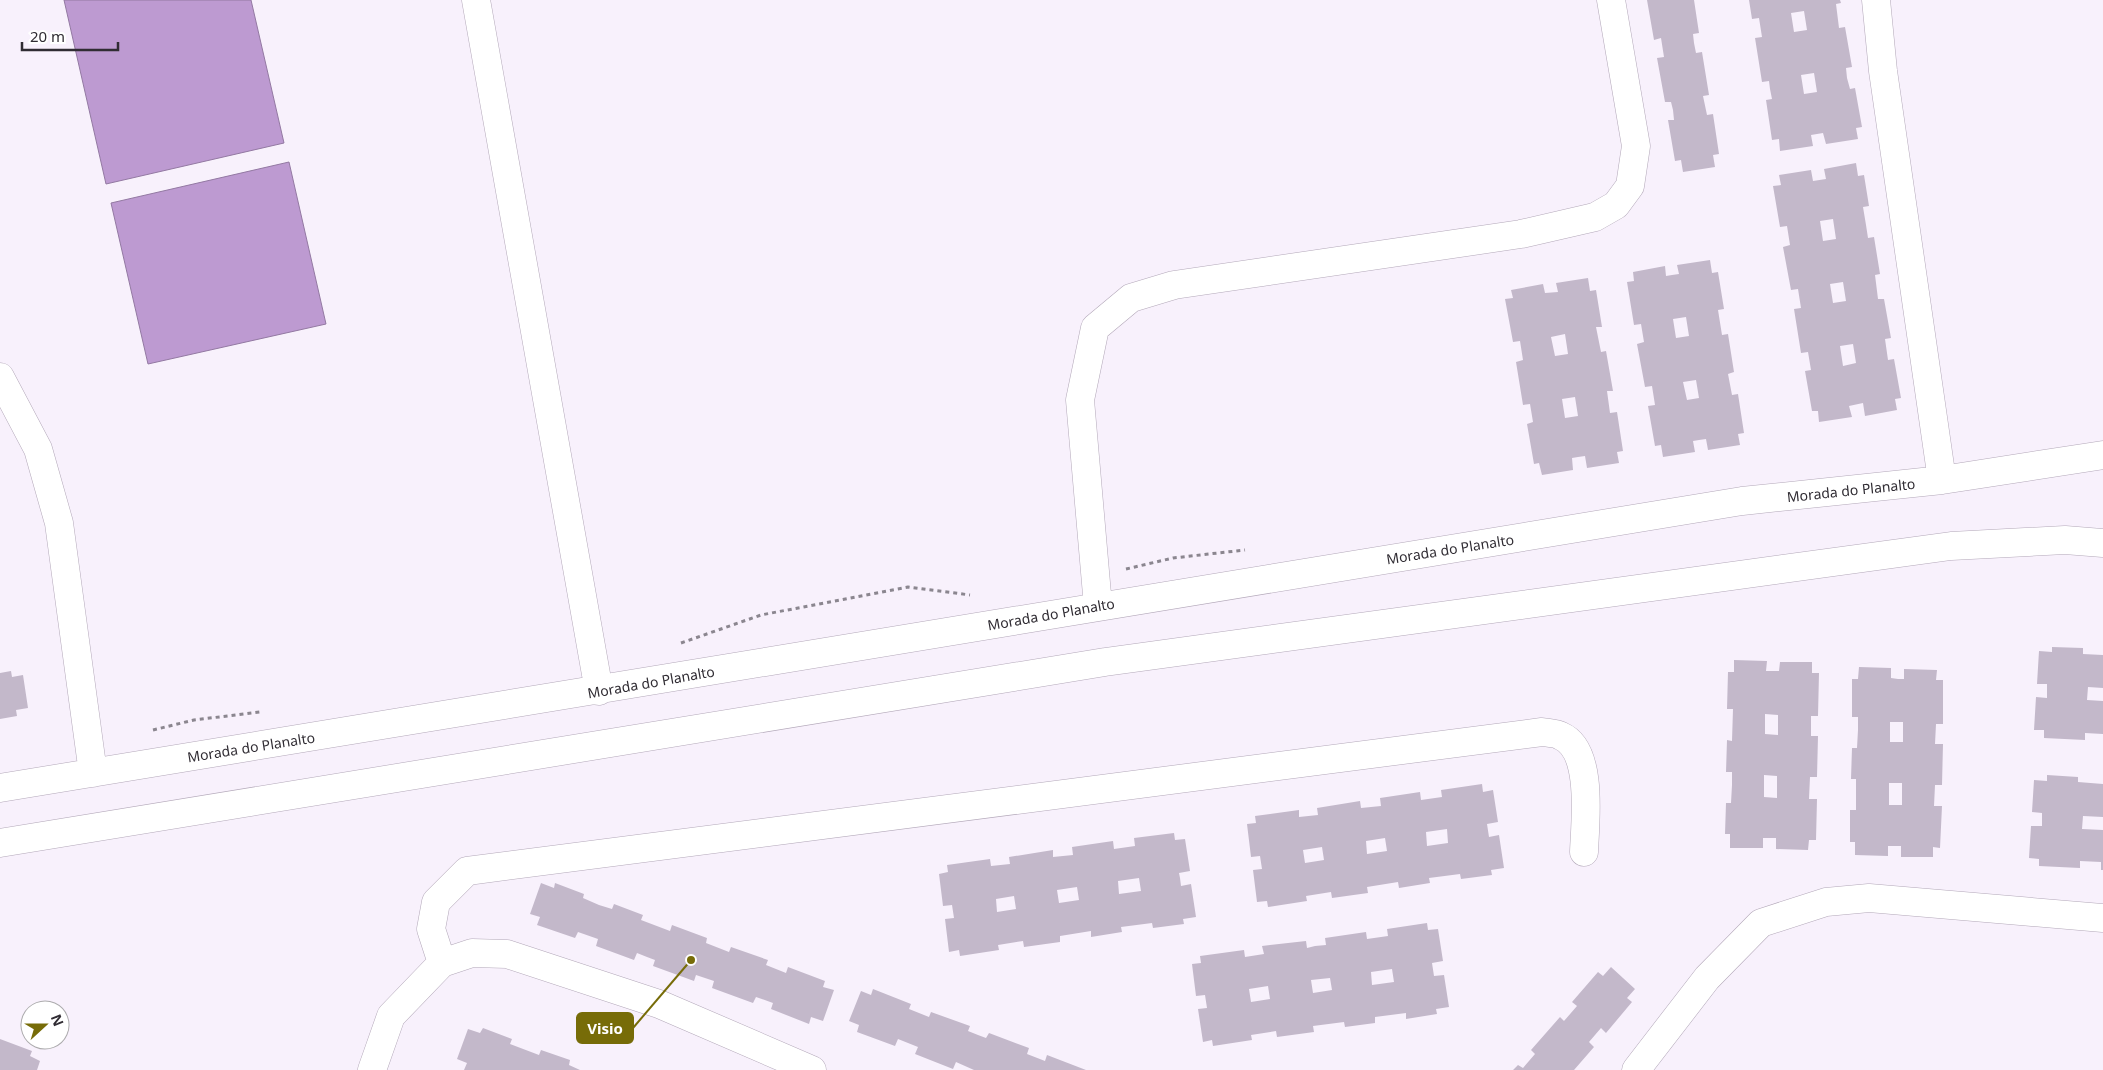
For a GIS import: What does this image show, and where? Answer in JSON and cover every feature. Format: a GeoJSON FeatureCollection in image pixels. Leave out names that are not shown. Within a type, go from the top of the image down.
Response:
{"type":"FeatureCollection","features":[{"type":"Feature","properties":{"kind":"street"},"geometry":{"type":"LineString","coordinates":[[476,0],[599,691]]}},
{"type":"Feature","properties":{"kind":"street"},"geometry":{"type":"LineString","coordinates":[[1098,606],[1080,400],[1095,328],[1131,298],[1174,285],[1521,234],[1594,217],[1616,205],[1630,186],[1636,146],[1611,0]]}},
{"type":"Feature","properties":{"kind":"street"},"geometry":{"type":"LineString","coordinates":[[1876,0],[1883,71],[1942,480]]}},
{"type":"Feature","properties":{"kind":"street"},"geometry":{"type":"LineString","coordinates":[[0,377],[38,449],[59,523],[93,773]]}},
{"type":"Feature","properties":{"kind":"street","name":"Morada do Planalto"},"geometry":{"type":"LineString","coordinates":[[0,788],[599,691],[1098,606],[1742,501],[1942,480],[2103,455]]}},
{"type":"Feature","properties":{"kind":"street"},"geometry":{"type":"LineString","coordinates":[[0,844],[1105,662],[1951,546],[2065,540],[2103,543]]}},
{"type":"Feature","properties":{"kind":"street"},"geometry":{"type":"LineString","coordinates":[[442,963],[431,929],[436,902],[467,871],[1542,732],[1562,736],[1576,748],[1585,774],[1584,852]]}},
{"type":"Feature","properties":{"kind":"street"},"geometry":{"type":"LineString","coordinates":[[1636,1070],[1707,978],[1761,923],[1826,902],[1869,898],[2103,918]]}},
{"type":"Feature","properties":{"kind":"street"},"geometry":{"type":"LineString","coordinates":[[372,1070],[391,1016],[442,963],[472,953],[507,954],[659,1004],[812,1070]]}},
{"type":"Feature","properties":{"kind":"shaded area"},"geometry":{"type":"Polygon","coordinates":[[[64,0],[251,0],[284,143],[106,184],[64,0]]]}},
{"type":"Feature","properties":{"kind":"shaded area"},"geometry":{"type":"Polygon","coordinates":[[[289,162],[326,324],[148,364],[111,203],[289,162]]]}},
{"type":"Feature","properties":{"kind":"building"},"geometry":{"type":"Polygon","coordinates":[[[1647,0],[1694,0],[1699,33],[1693,34],[1694,43],[1696,53],[1702,52],[1709,95],[1703,96],[1707,115],[1713,114],[1719,154],[1713,155],[1715,167],[1683,172],[1681,160],[1675,161],[1668,120],[1674,120],[1673,110],[1671,102],[1665,102],[1657,58],[1664,57],[1661,38],[1654,40],[1647,0]]]}},
{"type":"Feature","properties":{"kind":"building"},"geometry":{"type":"Polygon","coordinates":[[[1749,0],[1840,0],[1841,3],[1836,4],[1839,28],[1845,27],[1852,67],[1846,68],[1847,78],[1850,89],[1855,88],[1862,127],[1856,128],[1858,139],[1826,144],[1823,133],[1811,135],[1813,146],[1780,151],[1779,139],[1772,140],[1766,100],[1772,99],[1769,81],[1762,82],[1755,38],[1762,37],[1759,18],[1752,19],[1749,0]],[[1804,11],[1791,13],[1794,32],[1807,30],[1804,11]],[[1814,73],[1801,75],[1804,94],[1817,92],[1814,73]]]}},
{"type":"Feature","properties":{"kind":"building"},"geometry":{"type":"Polygon","coordinates":[[[1856,163],[1858,176],[1864,175],[1869,206],[1863,207],[1868,238],[1874,237],[1880,274],[1875,275],[1878,299],[1884,299],[1891,338],[1885,339],[1888,360],[1894,359],[1901,398],[1895,399],[1897,410],[1865,416],[1863,403],[1849,406],[1852,417],[1819,422],[1818,411],[1812,411],[1805,371],[1811,370],[1808,352],[1801,353],[1794,309],[1801,308],[1798,289],[1791,290],[1783,247],[1790,245],[1787,226],[1780,227],[1773,186],[1781,185],[1779,175],[1811,170],[1813,181],[1826,179],[1824,169],[1856,163]],[[1833,219],[1820,221],[1823,241],[1836,239],[1833,219]],[[1843,282],[1830,284],[1833,303],[1846,301],[1843,282]],[[1853,344],[1840,346],[1843,366],[1856,363],[1853,344]]]}},
{"type":"Feature","properties":{"kind":"building"},"geometry":{"type":"Polygon","coordinates":[[[1710,260],[1712,273],[1718,272],[1724,309],[1718,310],[1722,335],[1728,334],[1734,372],[1728,374],[1732,395],[1738,394],[1744,433],[1738,434],[1740,445],[1708,450],[1706,439],[1699,440],[1693,441],[1695,452],[1663,457],[1661,445],[1655,446],[1648,406],[1655,405],[1652,386],[1645,387],[1637,344],[1644,342],[1641,324],[1634,325],[1627,282],[1634,281],[1633,272],[1665,266],[1666,276],[1679,274],[1677,265],[1710,260]],[[1686,317],[1673,319],[1676,338],[1689,336],[1686,317]],[[1696,380],[1683,382],[1687,400],[1699,398],[1696,380]]]}},
{"type":"Feature","properties":{"kind":"building"},"geometry":{"type":"Polygon","coordinates":[[[1588,278],[1590,291],[1596,290],[1602,327],[1596,327],[1601,352],[1606,351],[1613,391],[1607,391],[1610,413],[1617,412],[1623,451],[1617,452],[1619,463],[1587,468],[1585,456],[1578,457],[1572,458],[1573,470],[1542,475],[1539,463],[1534,464],[1527,424],[1533,422],[1530,404],[1523,405],[1516,362],[1523,360],[1520,341],[1513,342],[1505,299],[1513,298],[1511,290],[1543,284],[1545,293],[1558,292],[1556,283],[1588,278]],[[1565,334],[1551,337],[1555,356],[1568,354],[1565,334]],[[1575,397],[1562,399],[1565,418],[1578,416],[1575,397]]]}},
{"type":"Feature","properties":{"kind":"building"},"geometry":{"type":"Polygon","coordinates":[[[2052,647],[2083,648],[2083,654],[2103,655],[2103,688],[2088,687],[2087,700],[2103,701],[2103,734],[2085,733],[2085,740],[2044,738],[2044,730],[2034,730],[2036,697],[2047,698],[2047,684],[2037,684],[2039,651],[2052,652],[2052,647]]]}},
{"type":"Feature","properties":{"kind":"building"},"geometry":{"type":"Polygon","coordinates":[[[1734,660],[1767,661],[1766,671],[1779,671],[1780,662],[1812,662],[1812,673],[1819,673],[1818,716],[1811,716],[1811,736],[1818,736],[1817,777],[1810,777],[1809,799],[1817,799],[1816,840],[1809,840],[1808,850],[1776,849],[1776,838],[1763,838],[1763,848],[1730,848],[1730,834],[1725,834],[1726,803],[1731,803],[1732,772],[1726,772],[1727,740],[1732,741],[1733,709],[1727,709],[1728,672],[1734,672],[1734,660]],[[1765,714],[1765,734],[1778,735],[1778,715],[1765,714]],[[1764,775],[1764,797],[1777,798],[1777,776],[1764,775]]]}},
{"type":"Feature","properties":{"kind":"building"},"geometry":{"type":"Polygon","coordinates":[[[1859,667],[1891,668],[1891,678],[1898,679],[1904,679],[1904,669],[1937,670],[1936,680],[1943,680],[1943,724],[1936,724],[1935,744],[1943,744],[1942,785],[1935,785],[1934,806],[1942,806],[1940,848],[1933,847],[1933,857],[1901,857],[1901,846],[1888,846],[1888,856],[1855,855],[1855,842],[1850,842],[1850,810],[1856,810],[1856,779],[1851,779],[1852,748],[1857,748],[1858,717],[1852,717],[1852,679],[1858,679],[1859,667]],[[1890,722],[1890,742],[1903,742],[1903,722],[1890,722]],[[1889,783],[1889,805],[1902,805],[1902,783],[1889,783]]]}},
{"type":"Feature","properties":{"kind":"building"},"geometry":{"type":"Polygon","coordinates":[[[11,671],[12,677],[23,675],[28,708],[16,710],[17,716],[0,719],[0,673],[11,671]]]}},
{"type":"Feature","properties":{"kind":"building"},"geometry":{"type":"Polygon","coordinates":[[[2047,775],[2078,777],[2078,782],[2103,784],[2103,817],[2083,816],[2082,829],[2103,830],[2103,870],[2101,870],[2101,862],[2080,861],[2080,868],[2039,866],[2039,859],[2029,858],[2031,826],[2042,826],[2042,813],[2032,812],[2034,780],[2047,781],[2047,775]]]}},
{"type":"Feature","properties":{"kind":"building"},"geometry":{"type":"Polygon","coordinates":[[[1482,784],[1483,792],[1493,790],[1498,822],[1487,824],[1489,837],[1499,835],[1504,868],[1491,870],[1492,875],[1461,879],[1460,874],[1429,878],[1430,883],[1399,888],[1398,882],[1367,887],[1368,893],[1332,898],[1331,892],[1306,896],[1307,901],[1268,907],[1267,901],[1257,902],[1253,870],[1262,869],[1260,856],[1251,857],[1247,824],[1256,823],[1255,816],[1299,810],[1299,817],[1318,815],[1317,808],[1360,801],[1361,808],[1381,806],[1380,798],[1420,792],[1421,800],[1442,797],[1441,790],[1482,784]],[[1447,829],[1426,832],[1427,846],[1448,843],[1447,829]],[[1385,838],[1366,841],[1367,854],[1387,851],[1385,838]],[[1322,847],[1303,850],[1305,863],[1324,860],[1322,847]]]}},
{"type":"Feature","properties":{"kind":"building"},"geometry":{"type":"Polygon","coordinates":[[[1174,833],[1175,840],[1185,839],[1190,871],[1179,873],[1181,886],[1191,884],[1196,917],[1183,919],[1184,924],[1153,928],[1152,923],[1121,927],[1122,932],[1091,937],[1091,931],[1060,936],[1060,942],[1024,947],[1023,941],[998,945],[999,950],[960,956],[959,950],[949,952],[945,919],[954,918],[952,905],[943,906],[939,874],[948,872],[947,865],[990,859],[991,866],[1010,864],[1009,857],[1053,850],[1053,857],[1073,855],[1072,847],[1113,841],[1114,849],[1135,846],[1134,838],[1174,833]],[[1139,878],[1118,881],[1119,894],[1141,891],[1139,878]],[[1077,887],[1057,890],[1059,903],[1079,900],[1077,887]],[[1014,896],[996,899],[997,912],[1016,909],[1014,896]]]}},
{"type":"Feature","properties":{"kind":"building"},"geometry":{"type":"Polygon","coordinates":[[[541,883],[554,888],[555,883],[584,894],[583,898],[612,909],[614,904],[643,915],[641,920],[670,931],[672,925],[707,938],[706,943],[729,952],[731,947],[768,960],[766,965],[786,973],[788,967],[825,981],[823,987],[834,990],[823,1021],[811,1017],[809,1024],[771,1009],[773,1003],[756,997],[753,1003],[712,988],[714,981],[696,975],[694,981],[653,966],[655,960],[637,953],[634,960],[596,946],[598,939],[578,932],[575,938],[537,925],[540,917],[530,914],[541,883]]]}},
{"type":"Feature","properties":{"kind":"building"},"geometry":{"type":"Polygon","coordinates":[[[1427,923],[1428,930],[1438,929],[1443,961],[1432,963],[1434,976],[1444,975],[1449,1007],[1436,1009],[1437,1014],[1406,1019],[1406,1013],[1375,1017],[1375,1023],[1345,1027],[1344,1022],[1313,1026],[1314,1032],[1277,1037],[1276,1031],[1251,1035],[1252,1040],[1213,1046],[1212,1040],[1203,1042],[1198,1009],[1207,1008],[1205,995],[1196,996],[1192,964],[1201,963],[1200,956],[1244,950],[1245,957],[1264,954],[1262,946],[1306,941],[1307,948],[1326,945],[1325,938],[1366,932],[1367,939],[1388,936],[1387,929],[1427,923]],[[1392,969],[1371,972],[1372,985],[1394,982],[1392,969]],[[1330,978],[1311,980],[1313,993],[1332,990],[1330,978]],[[1268,986],[1249,989],[1251,1002],[1270,999],[1268,986]]]}},
{"type":"Feature","properties":{"kind":"building"},"geometry":{"type":"Polygon","coordinates":[[[1611,967],[1635,989],[1627,998],[1632,1002],[1606,1033],[1601,1028],[1589,1042],[1594,1047],[1574,1070],[1513,1070],[1518,1065],[1523,1068],[1535,1054],[1531,1050],[1560,1017],[1564,1021],[1577,1006],[1572,1002],[1598,972],[1603,976],[1611,967]]]}},
{"type":"Feature","properties":{"kind":"building"},"geometry":{"type":"Polygon","coordinates":[[[873,989],[911,1004],[909,1009],[929,1017],[931,1012],[970,1026],[968,1031],[986,1038],[989,1033],[1029,1048],[1027,1054],[1045,1061],[1047,1055],[1086,1070],[974,1070],[956,1062],[953,1069],[915,1054],[918,1047],[898,1039],[895,1046],[857,1032],[859,1025],[849,1021],[861,991],[871,995],[873,989]]]}},
{"type":"Feature","properties":{"kind":"building"},"geometry":{"type":"Polygon","coordinates":[[[483,1028],[512,1039],[510,1044],[539,1055],[541,1050],[570,1060],[569,1065],[580,1070],[464,1070],[467,1063],[457,1059],[468,1029],[480,1033],[483,1028]]]}},
{"type":"Feature","properties":{"kind":"building"},"geometry":{"type":"Polygon","coordinates":[[[0,1039],[20,1046],[20,1050],[32,1051],[30,1056],[40,1061],[37,1070],[0,1070],[0,1039]]]}},
{"type":"Feature","properties":{"kind":"place","name":"Visio"},"geometry":{"type":"Point","coordinates":[691,960]}}]}
